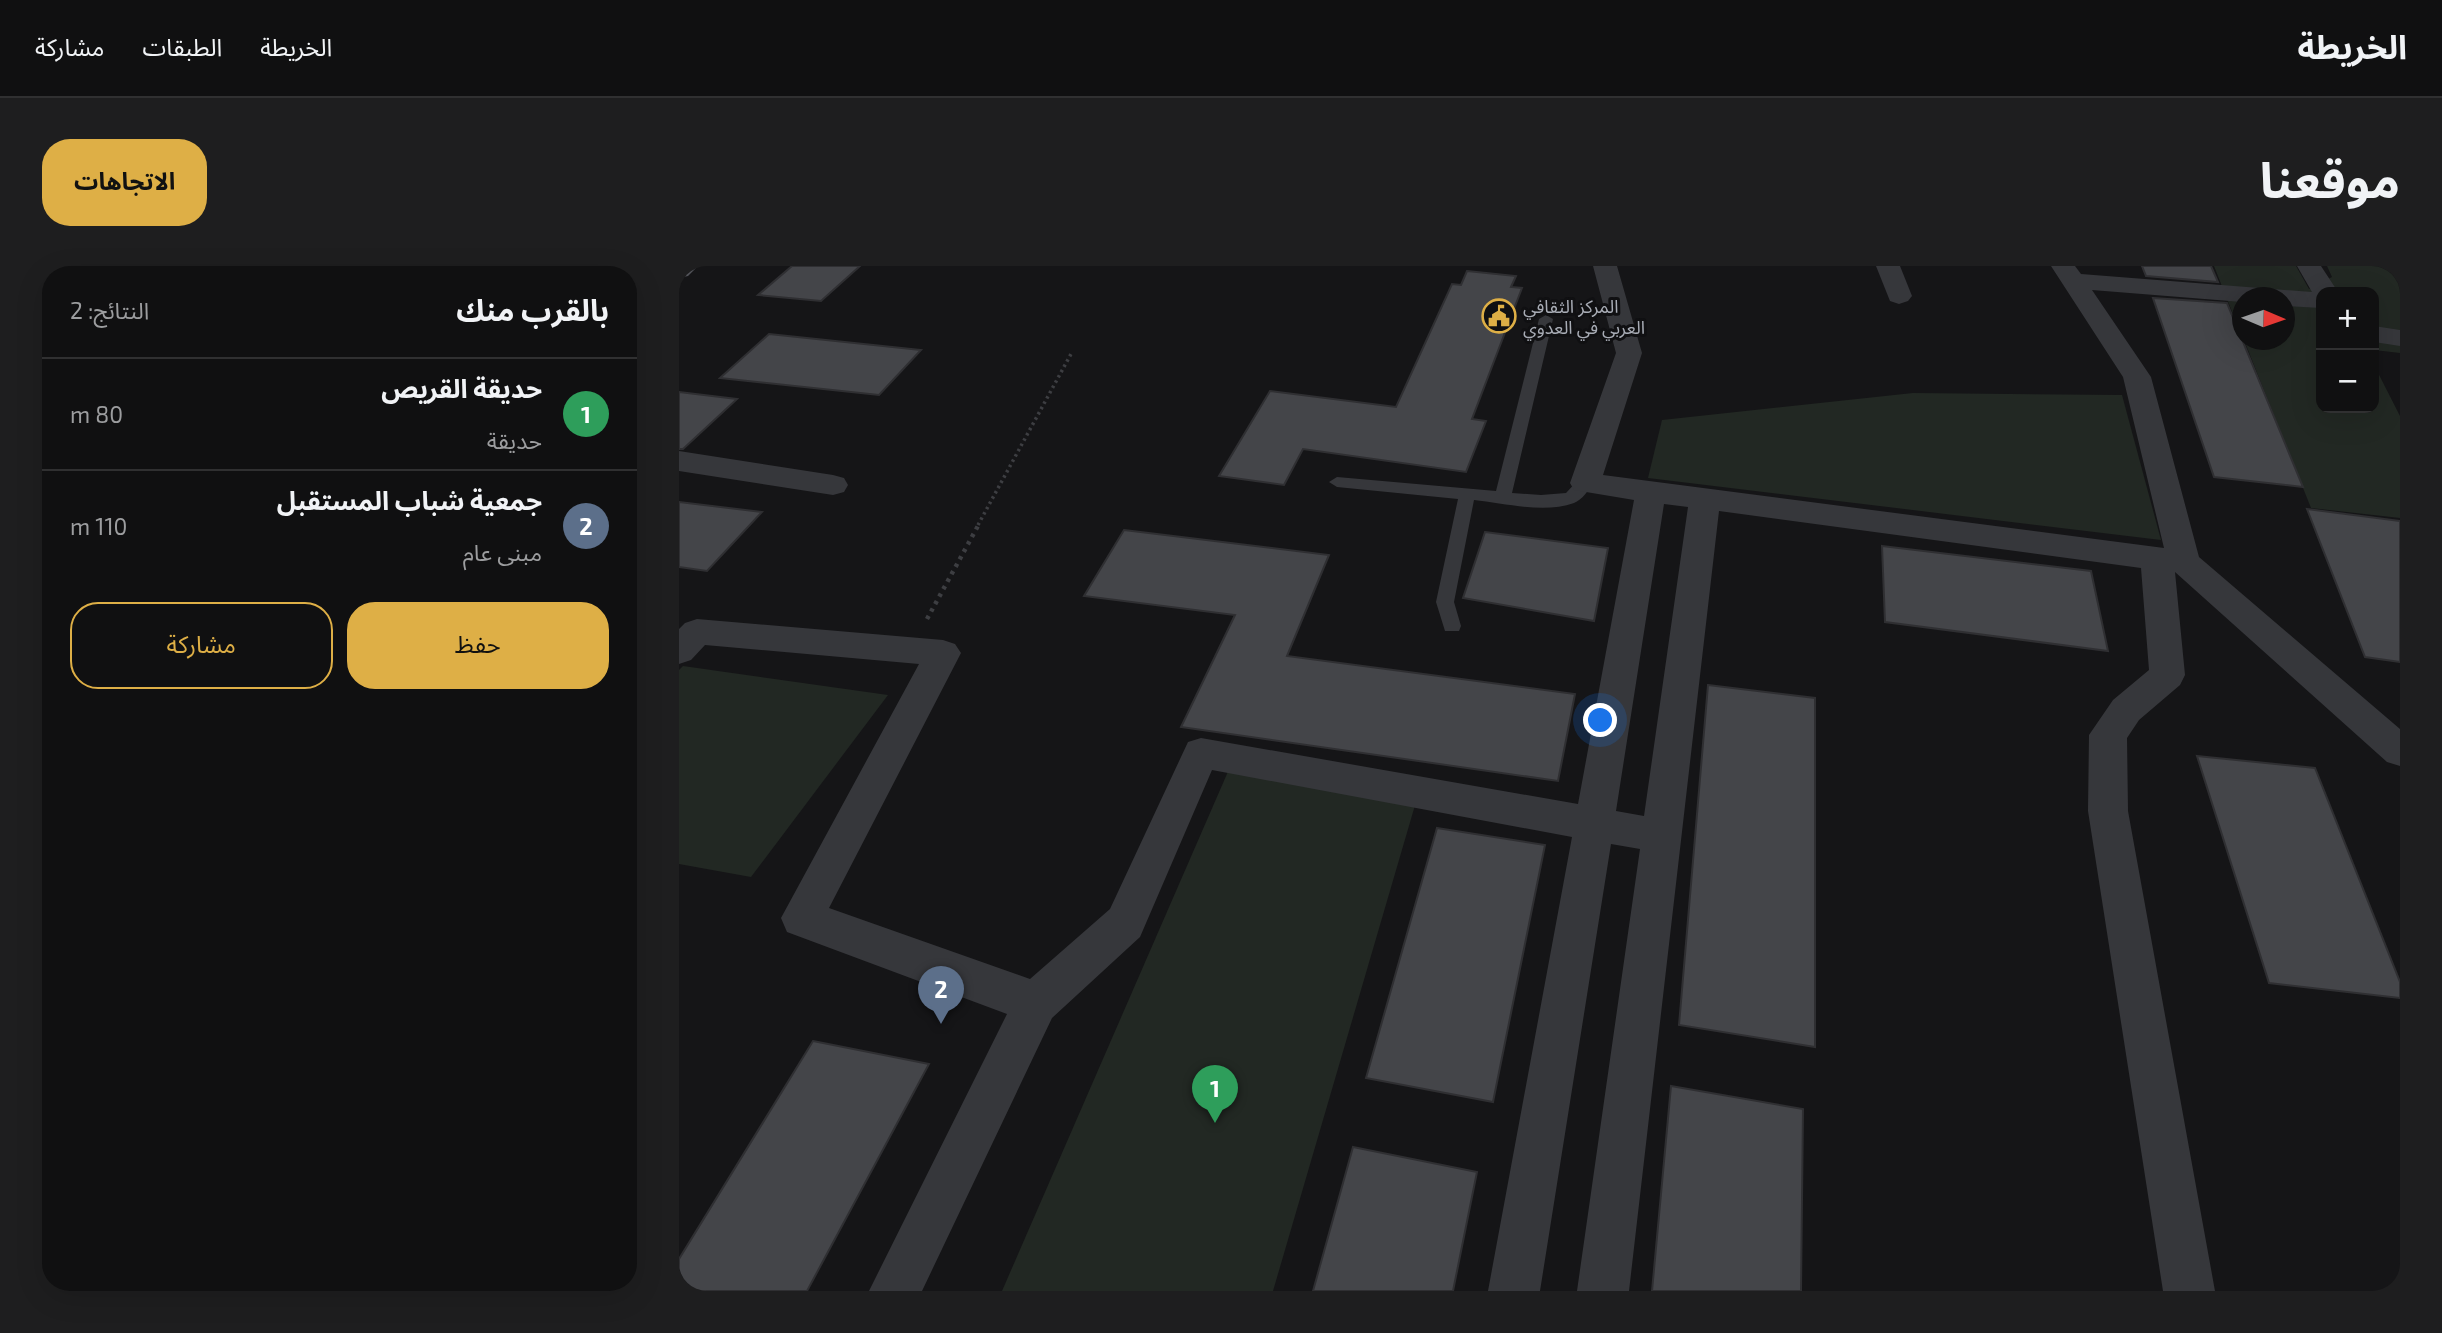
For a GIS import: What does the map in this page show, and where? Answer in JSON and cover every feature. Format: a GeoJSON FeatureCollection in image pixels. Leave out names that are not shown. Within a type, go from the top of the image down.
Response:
{"type":"FeatureCollection","features":[{"type":"Feature","properties":{"kind":"main road"},"geometry":{"type":"LineString","coordinates":[[679,271],[686,266]]}},
{"type":"Feature","properties":{"kind":"street"},"geometry":{"type":"LineString","coordinates":[[1605,266],[1629,353],[1585,483],[2171,560],[2400,751]]}},
{"type":"Feature","properties":{"kind":"street"},"geometry":{"type":"LineString","coordinates":[[1888,266],[1899,296]]}},
{"type":"Feature","properties":{"kind":"street"},"geometry":{"type":"LineString","coordinates":[[2309,266],[2322,287]]}},
{"type":"Feature","properties":{"kind":"street"},"geometry":{"type":"LineString","coordinates":[[2067,273],[2232,292]]}},
{"type":"Feature","properties":{"kind":"street"},"geometry":{"type":"LineString","coordinates":[[2067,273],[2137,377],[2171,560],[2167,675],[2126,710],[2108,735],[2108,811],[2192,1290]]}},
{"type":"Feature","properties":{"kind":"street"},"geometry":{"type":"LineString","coordinates":[[2295,299],[2316,300]]}},
{"type":"Feature","properties":{"kind":"street"},"geometry":{"type":"LineString","coordinates":[[2379,335],[2400,338]]}},
{"type":"Feature","properties":{"kind":"street"},"geometry":{"type":"LineString","coordinates":[[679,461],[833,485]]}},
{"type":"Feature","properties":{"kind":"street"},"geometry":{"type":"LineString","coordinates":[[1514,1291],[1651,492]]}},
{"type":"Feature","properties":{"kind":"street"},"geometry":{"type":"LineString","coordinates":[[1603,1291],[1705,499]]}},
{"type":"Feature","properties":{"kind":"street"},"geometry":{"type":"LineString","coordinates":[[679,651],[697,632],[943,653],[802,918],[1036,1003]]}},
{"type":"Feature","properties":{"kind":"street"},"geometry":{"type":"LineString","coordinates":[[895,1291],[1036,1003],[1125,923],[1201,753],[1662,836]]}},
{"type":"Feature","properties":{"kind":"lane"},"geometry":{"type":"LineString","coordinates":[[1502,499],[1546,319]]}},
{"type":"Feature","properties":{"kind":"lane"},"geometry":{"type":"LineString","coordinates":[[1337,482],[1541,501],[1571,498],[1585,483]]}},
{"type":"Feature","properties":{"kind":"lane"},"geometry":{"type":"LineString","coordinates":[[1452,626],[1445,602],[1467,495]]}},
{"type":"Feature","properties":{"kind":"path"},"geometry":{"type":"LineString","coordinates":[[910,651],[1071,354]]}},
{"type":"Feature","properties":{"kind":"shaded area"},"geometry":{"type":"Polygon","coordinates":[[[2214,266],[2296,266],[2309,289],[2332,277],[2327,266],[2389,266],[2400,285],[2400,353],[2379,351],[2379,287],[2316,287],[2316,413],[2379,413],[2379,375],[2400,416],[2400,518],[2311,508],[2248,350],[2295,350],[2295,287],[2232,287],[2232,312],[2214,266]]]}},
{"type":"Feature","properties":{"kind":"shaded area"},"geometry":{"type":"Polygon","coordinates":[[[1913,393],[2122,395],[2161,540],[1648,478],[1662,420],[1913,393]]]}},
{"type":"Feature","properties":{"kind":"shaded area"},"geometry":{"type":"Polygon","coordinates":[[[683,666],[888,695],[751,877],[679,864],[679,670],[683,666]]]}},
{"type":"Feature","properties":{"kind":"shaded area"},"geometry":{"type":"Polygon","coordinates":[[[1230,767],[1418,795],[1273,1291],[1002,1291],[1230,767]]]}},
{"type":"Feature","properties":{"kind":"building"},"geometry":{"type":"Polygon","coordinates":[[[792,266],[860,266],[821,301],[758,295],[792,266]]]}},
{"type":"Feature","properties":{"kind":"building"},"geometry":{"type":"Polygon","coordinates":[[[2142,266],[2211,266],[2218,282],[2146,276],[2142,266]]]}},
{"type":"Feature","properties":{"kind":"building"},"geometry":{"type":"Polygon","coordinates":[[[1467,271],[1516,276],[1511,287],[1522,288],[1472,419],[1486,421],[1466,472],[1303,449],[1284,485],[1219,476],[1270,391],[1396,407],[1452,284],[1461,285],[1467,271]]]}},
{"type":"Feature","properties":{"kind":"building"},"geometry":{"type":"Polygon","coordinates":[[[2153,298],[2227,303],[2232,315],[2232,350],[2246,350],[2303,487],[2214,477],[2153,298]]]}},
{"type":"Feature","properties":{"kind":"building"},"geometry":{"type":"Polygon","coordinates":[[[769,334],[921,350],[879,395],[720,378],[769,334]]]}},
{"type":"Feature","properties":{"kind":"building"},"geometry":{"type":"Polygon","coordinates":[[[679,392],[737,399],[683,449],[679,449],[679,392]]]}},
{"type":"Feature","properties":{"kind":"building"},"geometry":{"type":"Polygon","coordinates":[[[679,502],[762,512],[707,571],[679,567],[679,502]]]}},
{"type":"Feature","properties":{"kind":"building"},"geometry":{"type":"Polygon","coordinates":[[[2307,509],[2400,521],[2400,662],[2365,657],[2307,509]]]}},
{"type":"Feature","properties":{"kind":"building"},"geometry":{"type":"Polygon","coordinates":[[[1124,530],[1329,555],[1287,656],[1575,694],[1558,781],[1181,727],[1235,615],[1084,596],[1124,530]]]}},
{"type":"Feature","properties":{"kind":"building"},"geometry":{"type":"Polygon","coordinates":[[[1485,532],[1608,548],[1594,621],[1463,598],[1485,532]]]}},
{"type":"Feature","properties":{"kind":"building"},"geometry":{"type":"Polygon","coordinates":[[[1882,546],[2091,571],[2108,651],[1885,622],[1882,546]]]}},
{"type":"Feature","properties":{"kind":"building"},"geometry":{"type":"Polygon","coordinates":[[[1708,685],[1815,698],[1815,1047],[1679,1025],[1708,685]]]}},
{"type":"Feature","properties":{"kind":"building"},"geometry":{"type":"Polygon","coordinates":[[[2197,756],[2315,768],[2400,982],[2400,998],[2269,983],[2197,756]]]}},
{"type":"Feature","properties":{"kind":"building"},"geometry":{"type":"Polygon","coordinates":[[[1437,828],[1545,845],[1493,1102],[1366,1078],[1437,828]]]}},
{"type":"Feature","properties":{"kind":"building"},"geometry":{"type":"Polygon","coordinates":[[[813,1041],[929,1064],[807,1291],[679,1291],[679,1259],[813,1041]]]}},
{"type":"Feature","properties":{"kind":"building"},"geometry":{"type":"Polygon","coordinates":[[[1671,1086],[1803,1109],[1801,1291],[1652,1291],[1671,1086]]]}},
{"type":"Feature","properties":{"kind":"building"},"geometry":{"type":"Polygon","coordinates":[[[1353,1147],[1477,1172],[1453,1291],[1313,1291],[1353,1147]]]}},
{"type":"Feature","properties":{"kind":"place","name":"المركز الثقافي العربي في العدوي"},"geometry":{"type":"Point","coordinates":[1499,316]}},
{"type":"Feature","properties":{"kind":"place","name":"جمعية شباب المستقبل"},"geometry":{"type":"Point","coordinates":[941,1024]}},
{"type":"Feature","properties":{"kind":"place","name":"حديقة القريص"},"geometry":{"type":"Point","coordinates":[1215,1123]}}]}
